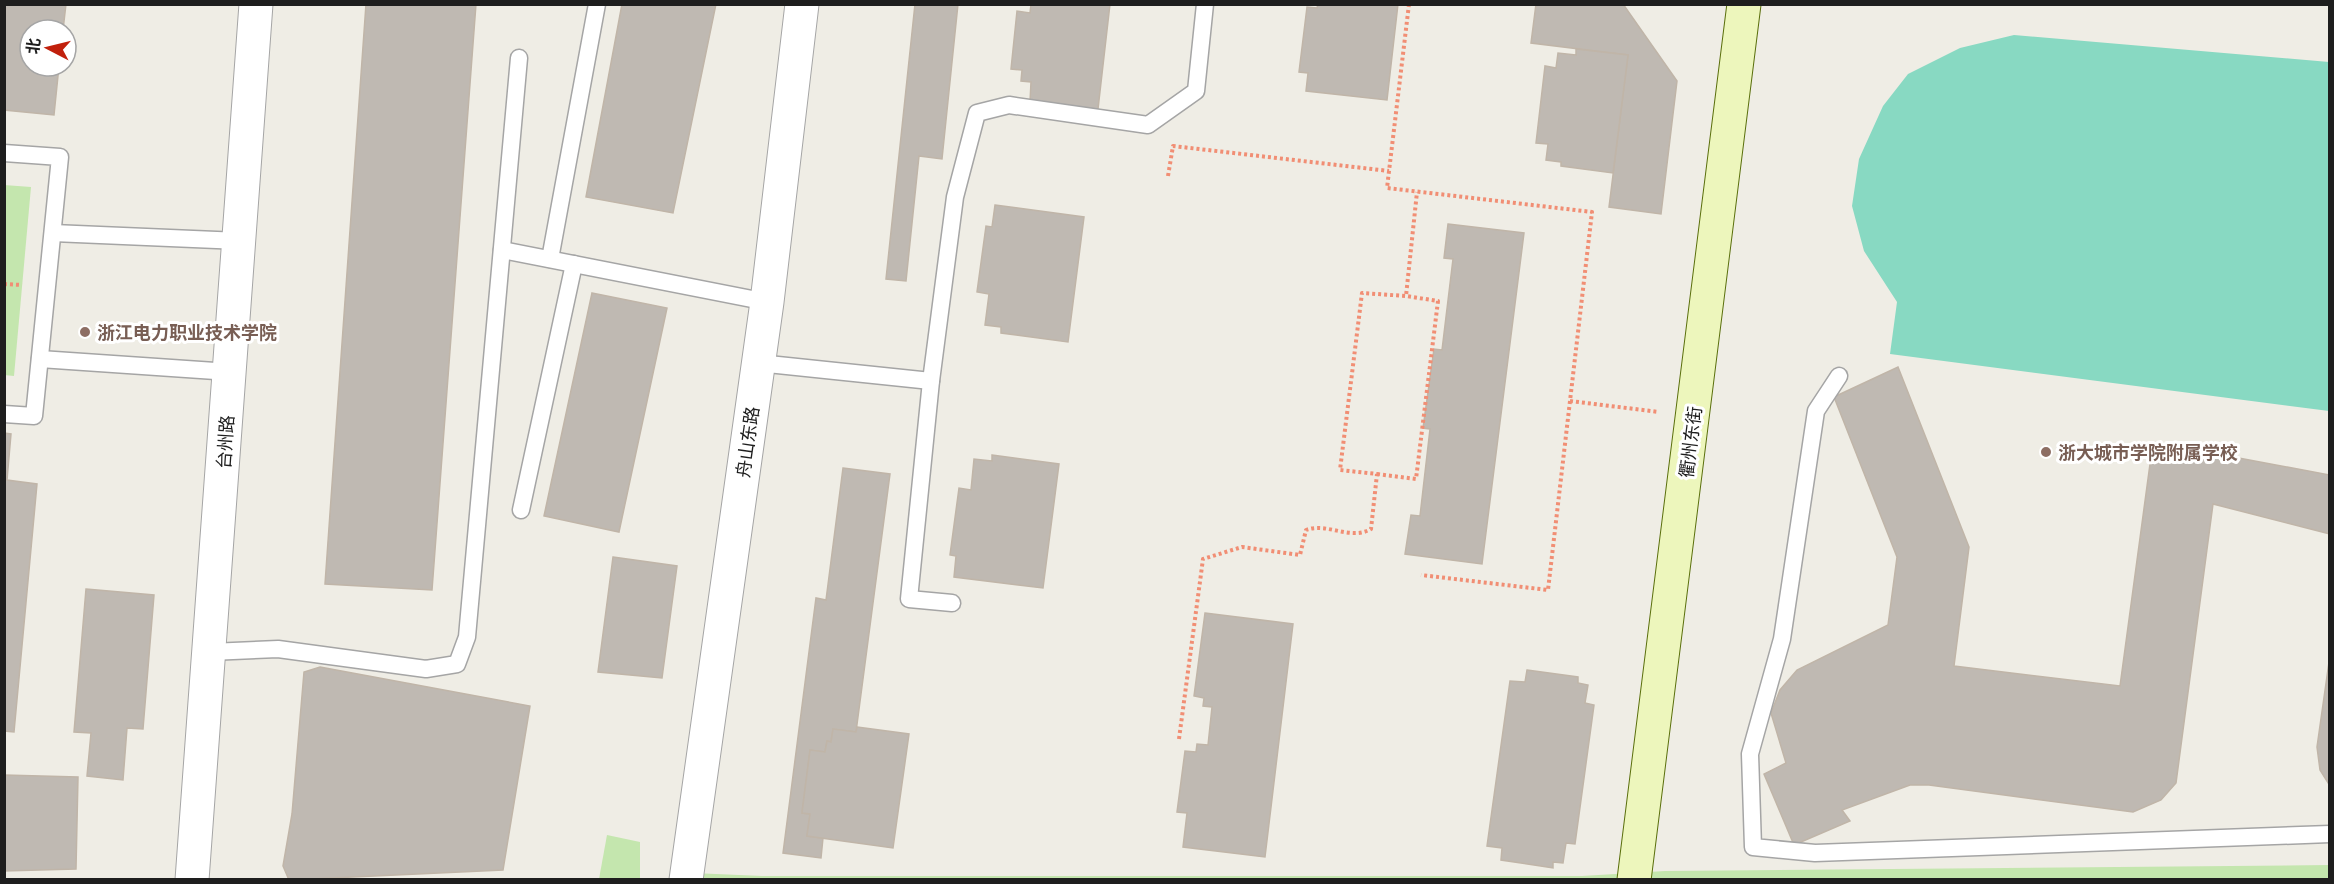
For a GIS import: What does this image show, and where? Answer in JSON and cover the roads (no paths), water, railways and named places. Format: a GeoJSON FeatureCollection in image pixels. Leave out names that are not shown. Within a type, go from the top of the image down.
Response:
{"type":"FeatureCollection","features":[{"type":"Feature","properties":{"kind":"street","name":"台州路"},"geometry":{"type":"LineString","coordinates":[[192,879],[256,4]]}},
{"type":"Feature","properties":{"kind":"street","name":"舟山东路"},"geometry":{"type":"LineString","coordinates":[[686,879],[767,302],[802,4]]}},
{"type":"Feature","properties":{"kind":"street","name":"衢州东街"},"geometry":{"type":"LineString","coordinates":[[1634,879],[1744,4]]}},
{"type":"Feature","properties":{"kind":"lane"},"geometry":{"type":"LineString","coordinates":[[550,259],[597,4]]}},
{"type":"Feature","properties":{"kind":"lane"},"geometry":{"type":"LineString","coordinates":[[952,603],[909,599],[931,381],[955,197],[977,113],[1009,105],[1148,125],[1196,91],[1205,4]]}},
{"type":"Feature","properties":{"kind":"lane"},"geometry":{"type":"LineString","coordinates":[[210,652],[278,649],[426,669],[458,664],[467,637],[519,58]]}},
{"type":"Feature","properties":{"kind":"lane"},"geometry":{"type":"LineString","coordinates":[[4,153],[60,157],[34,416],[4,414]]}},
{"type":"Feature","properties":{"kind":"lane"},"geometry":{"type":"LineString","coordinates":[[53,233],[240,241]]}},
{"type":"Feature","properties":{"kind":"lane"},"geometry":{"type":"LineString","coordinates":[[502,250],[767,302]]}},
{"type":"Feature","properties":{"kind":"lane"},"geometry":{"type":"LineString","coordinates":[[521,510],[574,264]]}},
{"type":"Feature","properties":{"kind":"lane"},"geometry":{"type":"LineString","coordinates":[[40,359],[230,372]]}},
{"type":"Feature","properties":{"kind":"lane"},"geometry":{"type":"LineString","coordinates":[[758,363],[931,381]]}},
{"type":"Feature","properties":{"kind":"lane"},"geometry":{"type":"LineString","coordinates":[[1839,376],[1816,411],[1782,639],[1750,754],[1753,847],[1815,853],[2330,834]]}},
{"type":"Feature","properties":{"kind":"place","name":"浙江电力职业技术学院"},"geometry":{"type":"Point","coordinates":[85,332]}},
{"type":"Feature","properties":{"kind":"place","name":"浙大城市学院附属学校"},"geometry":{"type":"Point","coordinates":[2046,452]}}]}
